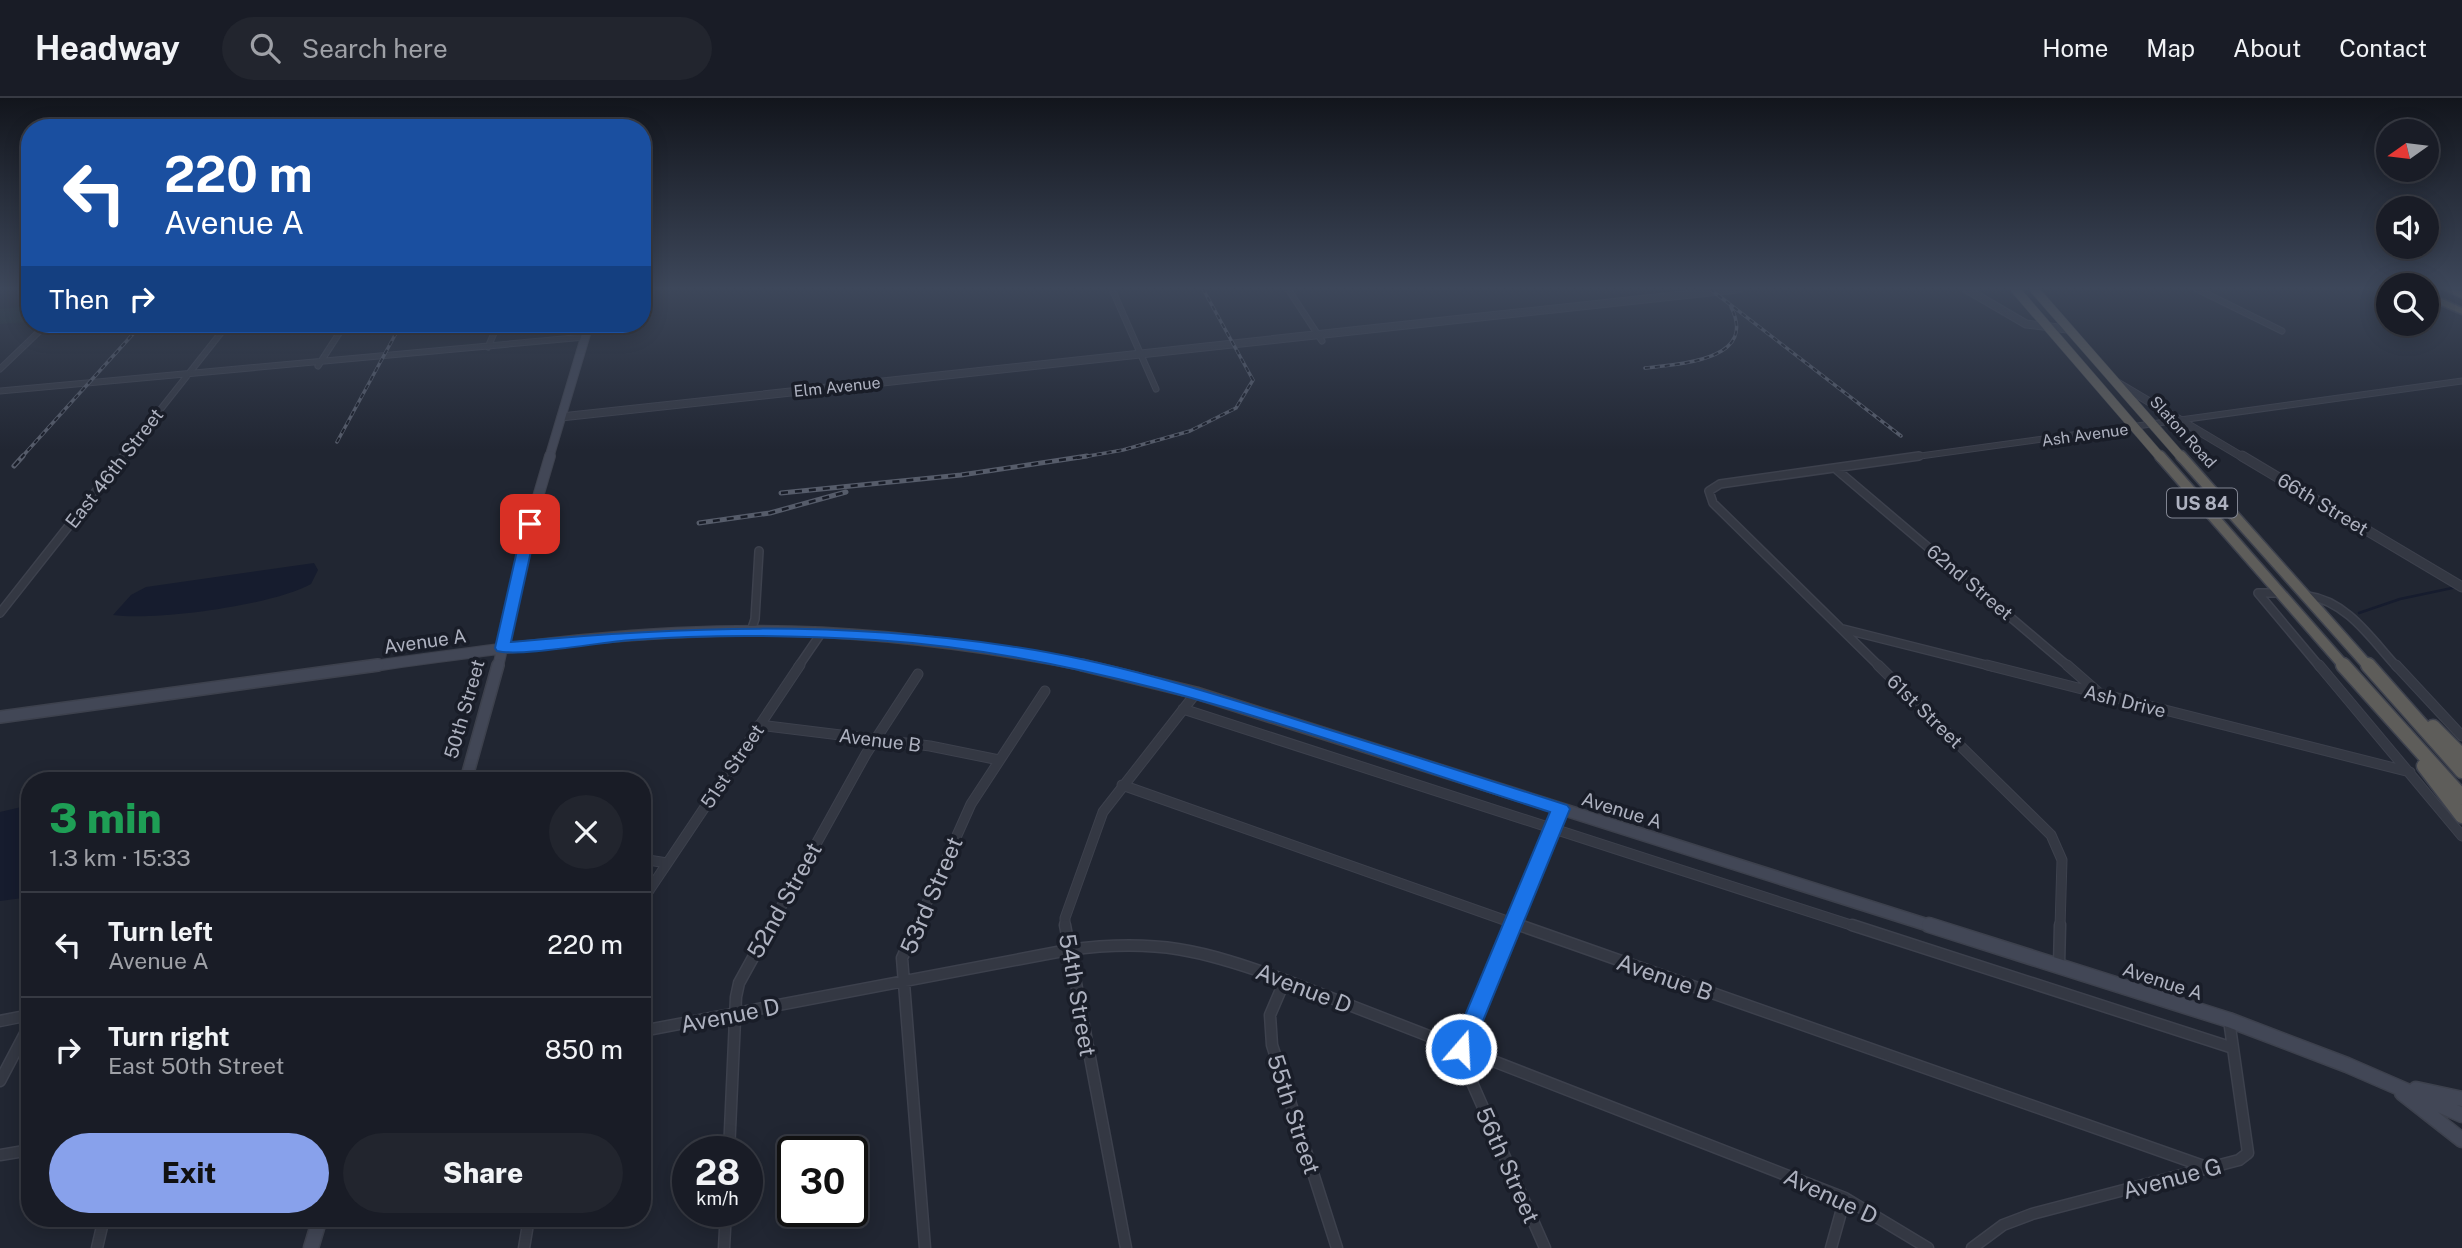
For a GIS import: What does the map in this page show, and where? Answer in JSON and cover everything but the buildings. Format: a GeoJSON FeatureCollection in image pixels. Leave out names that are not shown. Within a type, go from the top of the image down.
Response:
{"type":"FeatureCollection","features":[{"type":"Feature","properties":{"kind":"highway","name":"Slaton Road"},"geometry":{"type":"LineString","coordinates":[[2062,343],[2278,593],[2462,797]]}},
{"type":"Feature","properties":{"kind":"highway","name":"Slaton Road"},"geometry":{"type":"LineString","coordinates":[[2079,343],[2462,771]]}},
{"type":"Feature","properties":{"kind":"highway"},"geometry":{"type":"LineString","coordinates":[[2278,593],[2308,596]]}},
{"type":"Feature","properties":{"kind":"highway"},"geometry":{"type":"LineString","coordinates":[[2356,652],[2462,757]]}},
{"type":"Feature","properties":{"kind":"highway"},"geometry":{"type":"LineString","coordinates":[[2389,717],[2462,816]]}},
{"type":"Feature","properties":{"kind":"main road","name":"50th Street"},"geometry":{"type":"LineString","coordinates":[[468,772],[502,648],[530,524],[583,343]]}},
{"type":"Feature","properties":{"kind":"main road","name":"Avenue A"},"geometry":{"type":"LineString","coordinates":[[0,717],[502,648],[633,635],[751,631],[822,632],[928,640],[1010,651],[1095,667],[1196,694],[2229,1020],[2386,1081],[2462,1115]]}},
{"type":"Feature","properties":{"kind":"main road"},"geometry":{"type":"LineString","coordinates":[[2386,1081],[2462,1099]]}},
{"type":"Feature","properties":{"kind":"main road"},"geometry":{"type":"LineString","coordinates":[[2386,1081],[2462,1140]]}},
{"type":"Feature","properties":{"kind":"main road"},"geometry":{"type":"LineString","coordinates":[[311,1248],[317,1227]]}},
{"type":"Feature","properties":{"kind":"street"},"geometry":{"type":"LineString","coordinates":[[0,369],[28,343]]}},
{"type":"Feature","properties":{"kind":"street","name":"East 46th Street"},"geometry":{"type":"LineString","coordinates":[[0,613],[213,343]]}},
{"type":"Feature","properties":{"kind":"street"},"geometry":{"type":"LineString","coordinates":[[318,366],[333,343]]}},
{"type":"Feature","properties":{"kind":"street"},"geometry":{"type":"LineString","coordinates":[[488,347],[490,343]]}},
{"type":"Feature","properties":{"kind":"street"},"geometry":{"type":"LineString","coordinates":[[0,391],[323,359],[530,343]]}},
{"type":"Feature","properties":{"kind":"street"},"geometry":{"type":"LineString","coordinates":[[1136,343],[1156,389]]}},
{"type":"Feature","properties":{"kind":"street","name":"Elm Avenue"},"geometry":{"type":"LineString","coordinates":[[561,417],[1268,343]]}},
{"type":"Feature","properties":{"kind":"street","name":"66th Street"},"geometry":{"type":"LineString","coordinates":[[2113,380],[2462,587]]}},
{"type":"Feature","properties":{"kind":"street","name":"Ash Avenue"},"geometry":{"type":"LineString","coordinates":[[1709,491],[1720,484],[1837,470],[2462,381]]}},
{"type":"Feature","properties":{"kind":"street","name":"62nd Street"},"geometry":{"type":"LineString","coordinates":[[1837,470],[2100,695]]}},
{"type":"Feature","properties":{"kind":"street","name":"61st Street"},"geometry":{"type":"LineString","coordinates":[[1709,491],[1713,503],[2050,835],[2062,860],[2059,966]]}},
{"type":"Feature","properties":{"kind":"street"},"geometry":{"type":"LineString","coordinates":[[751,631],[755,619],[759,551]]}},
{"type":"Feature","properties":{"kind":"street"},"geometry":{"type":"LineString","coordinates":[[2278,593],[2258,593],[2462,836]]}},
{"type":"Feature","properties":{"kind":"street","name":"Slaton Road"},"geometry":{"type":"LineString","coordinates":[[2308,596],[2324,598],[2342,608],[2462,736]]}},
{"type":"Feature","properties":{"kind":"street","name":"Ash Drive"},"geometry":{"type":"LineString","coordinates":[[1840,628],[2410,772]]}},
{"type":"Feature","properties":{"kind":"street","name":"51st Street"},"geometry":{"type":"LineString","coordinates":[[651,887],[822,632]]}},
{"type":"Feature","properties":{"kind":"street","name":"52nd Street"},"geometry":{"type":"LineString","coordinates":[[730,1136],[736,997],[744,974],[876,740],[919,674]]}},
{"type":"Feature","properties":{"kind":"street","name":"53rd Street"},"geometry":{"type":"LineString","coordinates":[[925,1248],[902,958],[963,819],[1045,691]]}},
{"type":"Feature","properties":{"kind":"street","name":"54th Street"},"geometry":{"type":"LineString","coordinates":[[1126,1248],[1068,950],[1065,919],[1095,829],[1122,785],[1196,694]]}},
{"type":"Feature","properties":{"kind":"street","name":"Avenue A"},"geometry":{"type":"LineString","coordinates":[[1183,709],[2233,1048]]}},
{"type":"Feature","properties":{"kind":"street","name":"Avenue B"},"geometry":{"type":"LineString","coordinates":[[759,725],[937,747],[999,760]]}},
{"type":"Feature","properties":{"kind":"street","name":"Avenue B"},"geometry":{"type":"LineString","coordinates":[[1122,785],[2209,1168]]}},
{"type":"Feature","properties":{"kind":"street"},"geometry":{"type":"LineString","coordinates":[[1461,1049],[1561,809]]}},
{"type":"Feature","properties":{"kind":"street"},"geometry":{"type":"LineString","coordinates":[[651,860],[667,863]]}},
{"type":"Feature","properties":{"kind":"street","name":"Avenue D"},"geometry":{"type":"LineString","coordinates":[[651,1029],[1068,950],[1128,942],[1167,943],[1209,951],[1845,1198],[1928,1248]]}},
{"type":"Feature","properties":{"kind":"street","name":"55th Street"},"geometry":{"type":"LineString","coordinates":[[1284,980],[1270,1015],[1272,1045],[1337,1248]]}},
{"type":"Feature","properties":{"kind":"street"},"geometry":{"type":"LineString","coordinates":[[0,1021],[21,1016]]}},
{"type":"Feature","properties":{"kind":"street","name":"Avenue G"},"geometry":{"type":"LineString","coordinates":[[1972,1248],[2003,1225],[2032,1214],[2239,1160],[2248,1153],[2229,1020]]}},
{"type":"Feature","properties":{"kind":"street"},"geometry":{"type":"LineString","coordinates":[[0,1081],[21,1041]]}},
{"type":"Feature","properties":{"kind":"street","name":"56th Street"},"geometry":{"type":"LineString","coordinates":[[1461,1049],[1466,1069],[1545,1248]]}},
{"type":"Feature","properties":{"kind":"street"},"geometry":{"type":"LineString","coordinates":[[0,1155],[21,1152]]}},
{"type":"Feature","properties":{"kind":"street"},"geometry":{"type":"LineString","coordinates":[[1831,1248],[1845,1198]]}},
{"type":"Feature","properties":{"kind":"street"},"geometry":{"type":"LineString","coordinates":[[97,1248],[102,1227]]}},
{"type":"Feature","properties":{"kind":"street"},"geometry":{"type":"LineString","coordinates":[[524,1248],[528,1227]]}},
{"type":"Feature","properties":{"kind":"street"},"geometry":{"type":"LineString","coordinates":[[724,1248],[725,1227]]}},
{"type":"Feature","properties":{"kind":"water"},"geometry":{"type":"Polygon","coordinates":[[[314,563],[318,570],[311,584],[270,599],[214,610],[157,616],[113,615],[131,595],[146,587],[314,563]]]}},
{"type":"Feature","properties":{"kind":"water"},"geometry":{"type":"Polygon","coordinates":[[[21,807],[21,898],[0,901],[0,812],[21,807]]]}},
{"type":"Feature","properties":{"kind":"waterway"},"geometry":{"type":"LineString","coordinates":[[2359,613],[2400,599],[2457,587]]}},
{"type":"Feature","properties":{"kind":"railway"},"geometry":{"type":"LineString","coordinates":[[21,458],[125,343]]}},
{"type":"Feature","properties":{"kind":"railway"},"geometry":{"type":"LineString","coordinates":[[337,442],[391,343]]}},
{"type":"Feature","properties":{"kind":"railway"},"geometry":{"type":"LineString","coordinates":[[1077,458],[1123,450],[1190,431],[1236,408],[1253,380],[1232,343]]}},
{"type":"Feature","properties":{"kind":"railway"},"geometry":{"type":"LineString","coordinates":[[1645,368],[1712,356],[1730,343]]}},
{"type":"Feature","properties":{"kind":"railway"},"geometry":{"type":"LineString","coordinates":[[1780,343],[1901,436]]}},
{"type":"Feature","properties":{"kind":"railway"},"geometry":{"type":"LineString","coordinates":[[14,466],[23,456]]}},
{"type":"Feature","properties":{"kind":"railway"},"geometry":{"type":"LineString","coordinates":[[781,493],[961,475],[1087,456]]}},
{"type":"Feature","properties":{"kind":"railway"},"geometry":{"type":"LineString","coordinates":[[699,523],[770,513],[846,492]]}},
{"type":"Feature","properties":{"kind":"route"},"geometry":{"type":"LineString","coordinates":[[530,524],[502,648],[633,635],[792,631],[877,635],[1010,651],[1120,673],[1196,694],[1561,809],[1461,1049]]}}]}
